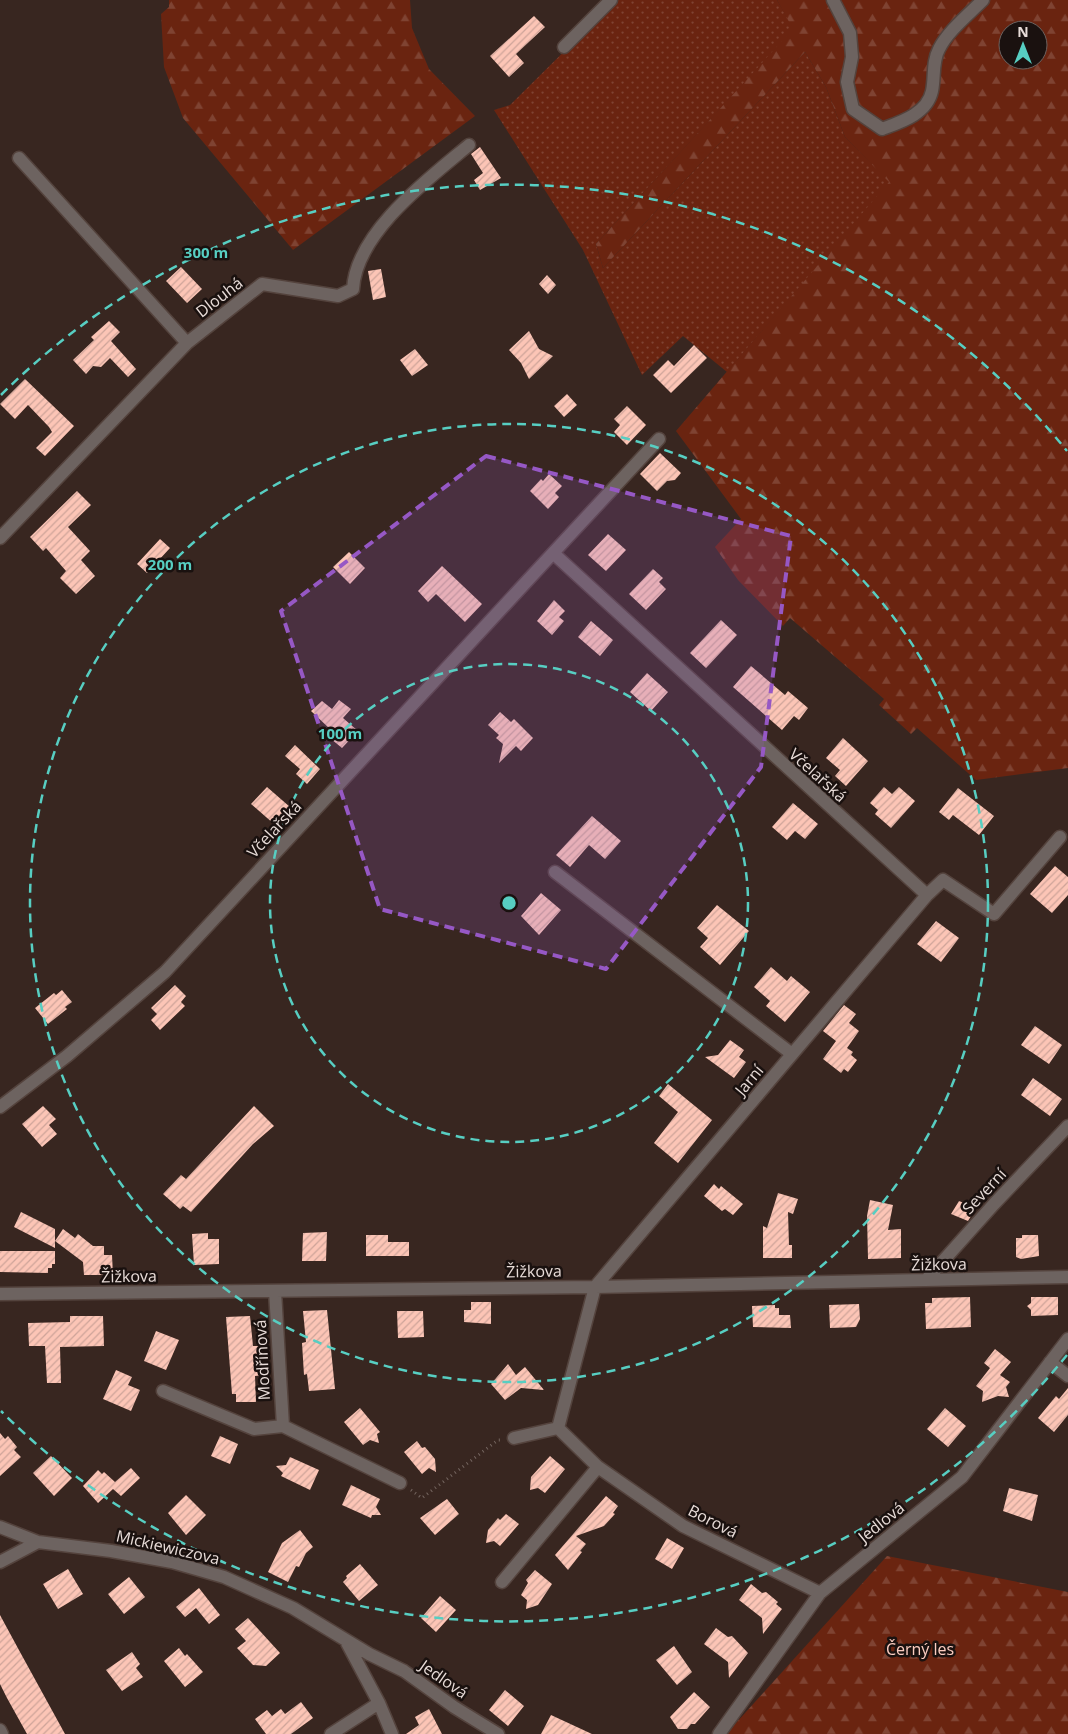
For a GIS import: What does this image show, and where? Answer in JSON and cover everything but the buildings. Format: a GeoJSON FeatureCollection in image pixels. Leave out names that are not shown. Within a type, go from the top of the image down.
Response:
{"type":"FeatureCollection","features":[{"type":"Feature","properties":{"kind":"street"},"geometry":{"type":"LineString","coordinates":[[564,47],[611,0]]}},
{"type":"Feature","properties":{"kind":"street"},"geometry":{"type":"LineString","coordinates":[[833,0],[850,33],[852,57],[847,82],[853,109],[882,129],[909,119],[926,105],[932,91],[932,73],[938,49],[983,0]]}},
{"type":"Feature","properties":{"kind":"street","name":"Dlouhá"},"geometry":{"type":"LineString","coordinates":[[0,538],[187,343],[262,284],[338,296],[353,289],[354,272],[377,234],[407,196],[469,145]]}},
{"type":"Feature","properties":{"kind":"street"},"geometry":{"type":"LineString","coordinates":[[19,158],[187,343]]}},
{"type":"Feature","properties":{"kind":"street","name":"Včelařská"},"geometry":{"type":"LineString","coordinates":[[0,1107],[66,1056],[165,972],[659,439]]}},
{"type":"Feature","properties":{"kind":"street","name":"Včelařská"},"geometry":{"type":"LineString","coordinates":[[553,553],[927,895]]}},
{"type":"Feature","properties":{"kind":"street"},"geometry":{"type":"LineString","coordinates":[[927,895],[943,880],[994,914],[1060,838]]}},
{"type":"Feature","properties":{"kind":"street"},"geometry":{"type":"LineString","coordinates":[[556,872],[792,1054]]}},
{"type":"Feature","properties":{"kind":"street","name":"Jarní"},"geometry":{"type":"LineString","coordinates":[[595,1287],[927,895]]}},
{"type":"Feature","properties":{"kind":"street","name":"Severní"},"geometry":{"type":"LineString","coordinates":[[926,1280],[994,1204],[1068,1126]]}},
{"type":"Feature","properties":{"kind":"street","name":"Žižkova"},"geometry":{"type":"LineString","coordinates":[[0,1294],[595,1287],[1068,1277]]}},
{"type":"Feature","properties":{"kind":"street"},"geometry":{"type":"LineString","coordinates":[[514,1438],[558,1428],[595,1287]]}},
{"type":"Feature","properties":{"kind":"street","name":"Modřínová"},"geometry":{"type":"LineString","coordinates":[[274,1291],[283,1426]]}},
{"type":"Feature","properties":{"kind":"street","name":"Jedlová"},"geometry":{"type":"LineString","coordinates":[[719,1734],[820,1593],[962,1477],[1068,1339]]}},
{"type":"Feature","properties":{"kind":"street"},"geometry":{"type":"LineString","coordinates":[[1050,1362],[1068,1376]]}},
{"type":"Feature","properties":{"kind":"street"},"geometry":{"type":"LineString","coordinates":[[163,1391],[254,1429],[283,1426],[400,1483]]}},
{"type":"Feature","properties":{"kind":"street","name":"Borová"},"geometry":{"type":"LineString","coordinates":[[558,1428],[598,1467],[683,1526],[820,1593]]}},
{"type":"Feature","properties":{"kind":"street"},"geometry":{"type":"LineString","coordinates":[[502,1582],[598,1467]]}},
{"type":"Feature","properties":{"kind":"street","name":"Mickiewiczova"},"geometry":{"type":"LineString","coordinates":[[0,1527],[38,1542],[111,1551],[172,1562],[224,1577],[293,1608],[369,1654]]}},
{"type":"Feature","properties":{"kind":"street"},"geometry":{"type":"LineString","coordinates":[[0,1562],[38,1542]]}},
{"type":"Feature","properties":{"kind":"street"},"geometry":{"type":"LineString","coordinates":[[346,1641],[379,1703],[392,1734]]}},
{"type":"Feature","properties":{"kind":"street","name":"Jedlová"},"geometry":{"type":"LineString","coordinates":[[369,1654],[404,1671],[454,1707],[498,1734]]}},
{"type":"Feature","properties":{"kind":"street"},"geometry":{"type":"LineString","coordinates":[[331,1734],[379,1703]]}},
{"type":"Feature","properties":{"kind":"street"},"geometry":{"type":"LineString","coordinates":[[0,1730],[2,1734]]}},
{"type":"Feature","properties":{"kind":"path"},"geometry":{"type":"LineString","coordinates":[[400,1483],[422,1498],[498,1440],[514,1438]]}},
{"type":"Feature","properties":{"kind":"highlighted area"},"geometry":{"type":"Polygon","coordinates":[[[486,456],[791,536],[761,767],[606,969],[380,909],[281,611],[486,456]]]}},
{"type":"Feature","properties":{"kind":"green space"},"geometry":{"type":"Polygon","coordinates":[[[169,0],[410,0],[412,28],[429,69],[475,116],[293,250],[183,118],[164,67],[161,14],[169,7],[169,0]]]}},
{"type":"Feature","properties":{"kind":"green space"},"geometry":{"type":"Polygon","coordinates":[[[616,0],[777,0],[794,29],[596,244],[603,268],[805,52],[826,87],[845,137],[890,182],[727,372],[683,336],[642,375],[583,250],[494,110],[510,105],[616,0]]]}},
{"type":"Feature","properties":{"kind":"green space"},"geometry":{"type":"Polygon","coordinates":[[[777,0],[1068,0],[1068,768],[976,780],[917,728],[911,734],[879,705],[884,699],[790,618],[783,626],[738,580],[715,547],[741,519],[676,431],[889,182],[845,137],[826,87],[805,52],[603,268],[596,244],[793,29],[777,0]]]}},
{"type":"Feature","properties":{"kind":"green space","name":"Černý les"},"geometry":{"type":"Polygon","coordinates":[[[887,1556],[1068,1592],[1068,1734],[726,1734],[887,1556]]]}}]}
